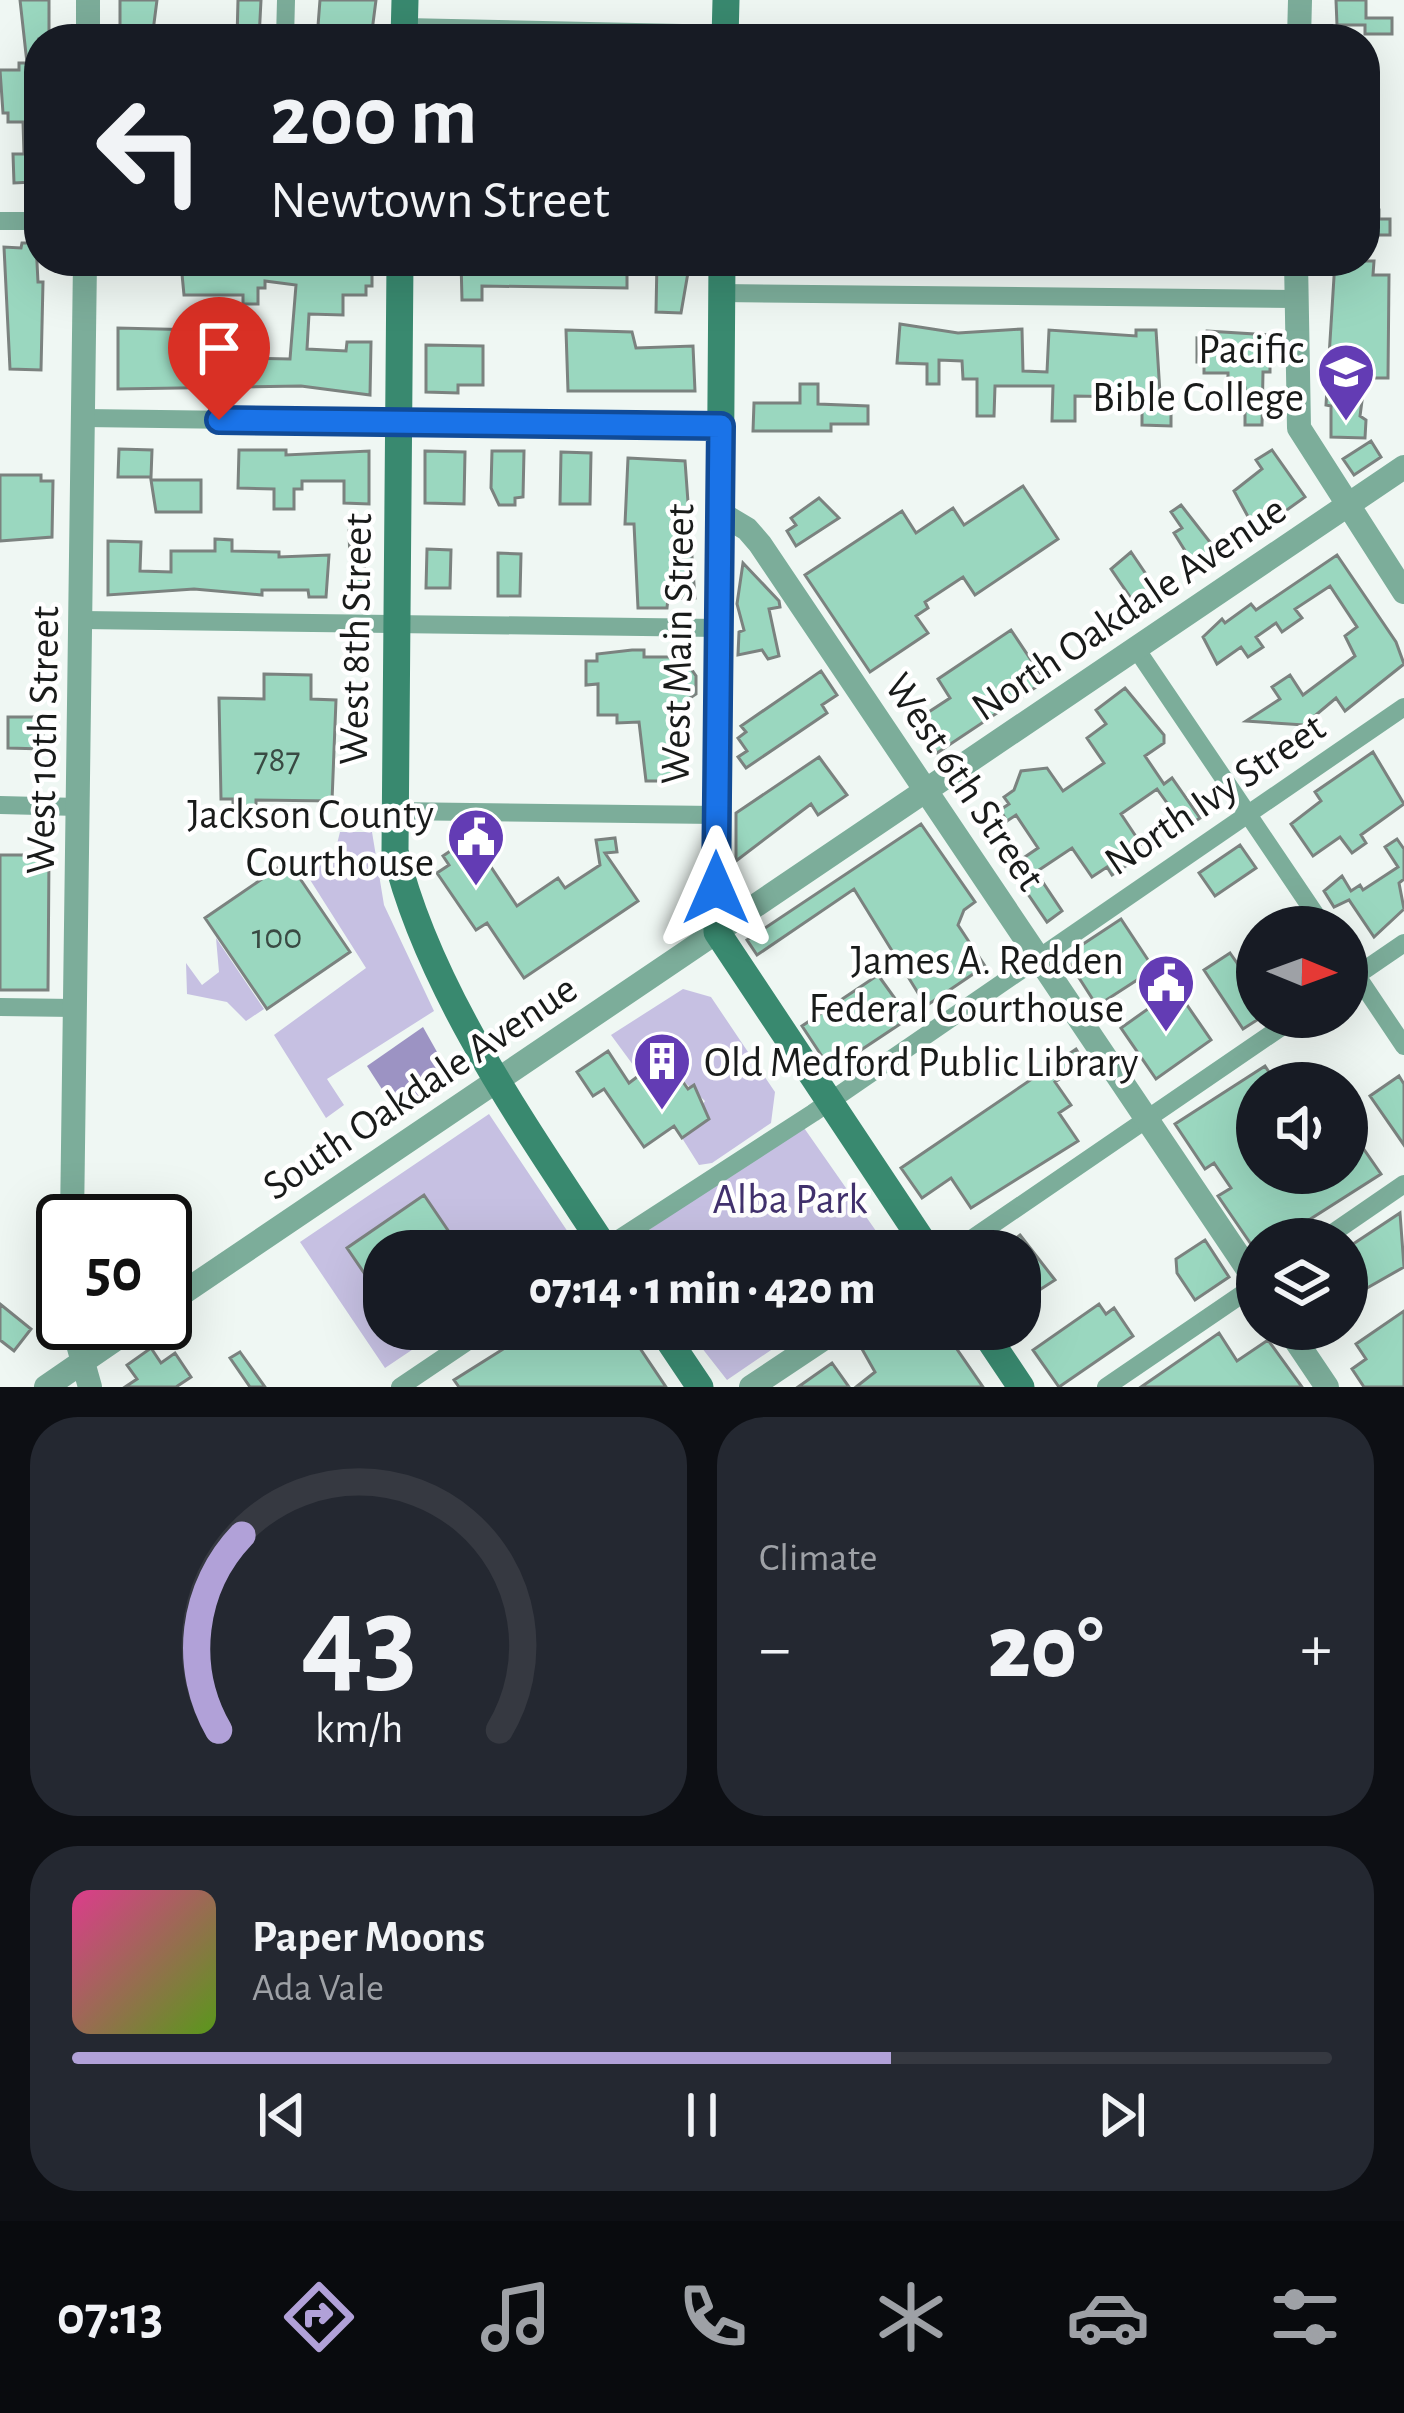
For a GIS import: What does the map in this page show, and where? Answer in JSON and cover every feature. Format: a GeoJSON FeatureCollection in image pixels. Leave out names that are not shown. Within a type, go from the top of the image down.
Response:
{"type":"FeatureCollection","features":[{"type":"Feature","properties":{"kind":"main road","name":"West 8th Street"},"geometry":{"type":"LineString","coordinates":[[400,276],[395,850],[419,926],[499,1080],[592,1230]]}},
{"type":"Feature","properties":{"kind":"main road","name":"West Main Street"},"geometry":{"type":"LineString","coordinates":[[717,932],[722,276]]}},
{"type":"Feature","properties":{"kind":"main road"},"geometry":{"type":"LineString","coordinates":[[717,932],[915,1230]]}},
{"type":"Feature","properties":{"kind":"main road"},"geometry":{"type":"LineString","coordinates":[[675,1350],[700,1387]]}},
{"type":"Feature","properties":{"kind":"main road"},"geometry":{"type":"LineString","coordinates":[[996,1350],[1022,1387]]}},
{"type":"Feature","properties":{"kind":"street"},"geometry":{"type":"LineString","coordinates":[[404,22],[447,24]]}},
{"type":"Feature","properties":{"kind":"street","name":"West 10th Street"},"geometry":{"type":"LineString","coordinates":[[72,1194],[85,276]]}},
{"type":"Feature","properties":{"kind":"street"},"geometry":{"type":"LineString","coordinates":[[1296,276],[1298,428],[1404,592]]}},
{"type":"Feature","properties":{"kind":"street"},"geometry":{"type":"LineString","coordinates":[[721,293],[1295,299]]}},
{"type":"Feature","properties":{"kind":"street"},"geometry":{"type":"LineString","coordinates":[[84,418],[721,426]]}},
{"type":"Feature","properties":{"kind":"street","name":"North Oakdale Avenue"},"geometry":{"type":"LineString","coordinates":[[717,932],[1404,467]]}},
{"type":"Feature","properties":{"kind":"street","name":"West 6th Street"},"geometry":{"type":"LineString","coordinates":[[720,513],[747,529],[760,544],[1236,1253]]}},
{"type":"Feature","properties":{"kind":"street"},"geometry":{"type":"LineString","coordinates":[[82,620],[718,628]]}},
{"type":"Feature","properties":{"kind":"street"},"geometry":{"type":"LineString","coordinates":[[1137,650],[1310,906]]}},
{"type":"Feature","properties":{"kind":"street","name":"North Ivy Street"},"geometry":{"type":"LineString","coordinates":[[634,1230],[1404,707]]}},
{"type":"Feature","properties":{"kind":"street"},"geometry":{"type":"LineString","coordinates":[[0,805],[78,807]]}},
{"type":"Feature","properties":{"kind":"street"},"geometry":{"type":"LineString","coordinates":[[394,811],[716,815]]}},
{"type":"Feature","properties":{"kind":"street","name":"South Oakdale Avenue"},"geometry":{"type":"LineString","coordinates":[[192,1287],[717,932]]}},
{"type":"Feature","properties":{"kind":"street"},"geometry":{"type":"LineString","coordinates":[[1368,963],[1404,944]]}},
{"type":"Feature","properties":{"kind":"street"},"geometry":{"type":"LineString","coordinates":[[1368,997],[1404,1046]]}},
{"type":"Feature","properties":{"kind":"street"},"geometry":{"type":"LineString","coordinates":[[0,1007],[74,1008]]}},
{"type":"Feature","properties":{"kind":"street"},"geometry":{"type":"LineString","coordinates":[[985,1230],[1266,1038]]}},
{"type":"Feature","properties":{"kind":"street"},"geometry":{"type":"LineString","coordinates":[[1355,1218],[1404,1184]]}},
{"type":"Feature","properties":{"kind":"street"},"geometry":{"type":"LineString","coordinates":[[1106,1387],[1236,1298]]}},
{"type":"Feature","properties":{"kind":"street"},"geometry":{"type":"LineString","coordinates":[[78,1350],[90,1387]]}},
{"type":"Feature","properties":{"kind":"street"},"geometry":{"type":"LineString","coordinates":[[46,1387],[99,1350]]}},
{"type":"Feature","properties":{"kind":"street"},"geometry":{"type":"LineString","coordinates":[[400,1387],[455,1350]]}},
{"type":"Feature","properties":{"kind":"street"},"geometry":{"type":"LineString","coordinates":[[752,1387],[807,1350]]}},
{"type":"Feature","properties":{"kind":"street"},"geometry":{"type":"LineString","coordinates":[[1302,1350],[1327,1387]]}},
{"type":"Feature","properties":{"kind":"green space"},"geometry":{"type":"Polygon","coordinates":[[[340,832],[372,832],[384,905],[434,1011],[327,1079],[344,1105],[326,1118],[274,1035],[366,968],[307,875],[334,856],[340,832]]]}},
{"type":"Feature","properties":{"kind":"green space"},"geometry":{"type":"Polygon","coordinates":[[[216,938],[264,1009],[246,1021],[227,1002],[187,994],[186,963],[202,985],[219,972],[216,938]]]}},
{"type":"Feature","properties":{"kind":"green space"},"geometry":{"type":"Polygon","coordinates":[[[683,989],[711,997],[775,1092],[771,1123],[712,1163],[699,1165],[682,1138],[705,1101],[678,1076],[653,1092],[611,1035],[683,989]]]}},
{"type":"Feature","properties":{"kind":"green space"},"geometry":{"type":"Polygon","coordinates":[[[489,1114],[567,1230],[363,1230],[363,1335],[300,1242],[489,1114]]]}},
{"type":"Feature","properties":{"kind":"green space","name":"Alba Park"},"geometry":{"type":"Polygon","coordinates":[[[802,1125],[875,1230],[649,1230],[802,1125]]]}},
{"type":"Feature","properties":{"kind":"green space"},"geometry":{"type":"Polygon","coordinates":[[[373,1350],[412,1350],[385,1368],[373,1350]]]}},
{"type":"Feature","properties":{"kind":"green space"},"geometry":{"type":"Polygon","coordinates":[[[703,1350],[771,1350],[727,1380],[703,1350]]]}},
{"type":"Feature","properties":{"kind":"shaded area"},"geometry":{"type":"Polygon","coordinates":[[[423,1027],[450,1075],[396,1111],[367,1066],[423,1027]]]}},
{"type":"Feature","properties":{"kind":"building"},"geometry":{"type":"Polygon","coordinates":[[[20,0],[49,0],[49,24],[24,24],[24,36],[20,0]]]}},
{"type":"Feature","properties":{"kind":"building"},"geometry":{"type":"Polygon","coordinates":[[[120,0],[157,0],[154,24],[120,24],[120,0]]]}},
{"type":"Feature","properties":{"kind":"building"},"geometry":{"type":"Polygon","coordinates":[[[238,0],[261,0],[260,24],[237,24],[238,0]]]}},
{"type":"Feature","properties":{"kind":"building"},"geometry":{"type":"Polygon","coordinates":[[[320,0],[376,0],[373,24],[318,24],[320,0]]]}},
{"type":"Feature","properties":{"kind":"building"},"geometry":{"type":"Polygon","coordinates":[[[1336,0],[1366,0],[1366,18],[1392,18],[1392,34],[1380,34],[1380,24],[1337,24],[1336,0]]]}},
{"type":"Feature","properties":{"kind":"building"},"geometry":{"type":"Polygon","coordinates":[[[19,63],[24,63],[24,154],[23,122],[8,122],[8,113],[3,113],[0,70],[19,70],[19,63]]]}},
{"type":"Feature","properties":{"kind":"building"},"geometry":{"type":"Polygon","coordinates":[[[13,154],[24,154],[24,182],[14,183],[13,154]]]}},
{"type":"Feature","properties":{"kind":"building"},"geometry":{"type":"Polygon","coordinates":[[[1380,219],[1390,219],[1390,235],[1380,235],[1380,219]]]}},
{"type":"Feature","properties":{"kind":"building"},"geometry":{"type":"Polygon","coordinates":[[[24,243],[24,276],[38,276],[38,282],[43,282],[41,370],[10,369],[4,247],[21,248],[24,243]]]}},
{"type":"Feature","properties":{"kind":"building"},"geometry":{"type":"Polygon","coordinates":[[[1389,275],[1388,378],[1365,378],[1360,416],[1366,420],[1365,438],[1331,437],[1331,406],[1326,405],[1334,276],[1389,275]]]}},
{"type":"Feature","properties":{"kind":"building"},"geometry":{"type":"Polygon","coordinates":[[[182,276],[372,276],[366,295],[343,295],[343,315],[309,314],[307,349],[346,351],[347,342],[371,342],[370,395],[301,386],[118,389],[118,328],[200,330],[200,357],[290,359],[296,285],[265,281],[265,288],[258,288],[258,304],[243,304],[243,295],[184,295],[182,276]]]}},
{"type":"Feature","properties":{"kind":"building"},"geometry":{"type":"Polygon","coordinates":[[[461,276],[627,276],[627,288],[482,286],[482,300],[462,300],[461,276]]]}},
{"type":"Feature","properties":{"kind":"building"},"geometry":{"type":"Polygon","coordinates":[[[657,276],[687,276],[681,313],[656,312],[657,276]]]}},
{"type":"Feature","properties":{"kind":"building"},"geometry":{"type":"Polygon","coordinates":[[[900,324],[958,333],[1022,329],[1023,371],[1047,372],[1049,330],[1136,336],[1136,330],[1156,330],[1161,409],[1171,409],[1171,426],[1142,425],[1142,408],[1125,408],[1125,397],[1075,396],[1075,421],[1052,421],[1053,386],[995,386],[994,416],[977,416],[977,379],[963,379],[962,361],[939,360],[939,384],[927,384],[927,364],[897,363],[900,324]]]}},
{"type":"Feature","properties":{"kind":"building"},"geometry":{"type":"Polygon","coordinates":[[[566,330],[632,332],[636,348],[693,346],[695,391],[568,391],[566,330]]]}},
{"type":"Feature","properties":{"kind":"building"},"geometry":{"type":"Polygon","coordinates":[[[1207,331],[1270,335],[1270,372],[1263,372],[1262,425],[1245,425],[1245,388],[1228,388],[1228,373],[1204,373],[1204,362],[1197,362],[1197,338],[1206,339],[1207,331]]]}},
{"type":"Feature","properties":{"kind":"building"},"geometry":{"type":"Polygon","coordinates":[[[426,345],[483,346],[483,385],[458,385],[458,393],[426,392],[426,345]]]}},
{"type":"Feature","properties":{"kind":"building"},"geometry":{"type":"Polygon","coordinates":[[[800,384],[818,384],[818,404],[868,406],[868,424],[831,424],[831,431],[753,431],[754,403],[800,403],[800,384]]]}},
{"type":"Feature","properties":{"kind":"building"},"geometry":{"type":"Polygon","coordinates":[[[1371,441],[1381,457],[1354,475],[1343,459],[1371,441]]]}},
{"type":"Feature","properties":{"kind":"building"},"geometry":{"type":"Polygon","coordinates":[[[119,449],[152,450],[151,477],[118,477],[119,449]]]}},
{"type":"Feature","properties":{"kind":"building"},"geometry":{"type":"Polygon","coordinates":[[[239,450],[286,450],[286,455],[369,451],[369,504],[344,503],[344,481],[302,481],[302,489],[294,489],[294,509],[274,509],[274,489],[238,488],[239,450]]]}},
{"type":"Feature","properties":{"kind":"building"},"geometry":{"type":"Polygon","coordinates":[[[1272,450],[1305,497],[1263,527],[1257,518],[1251,522],[1234,491],[1262,469],[1256,460],[1272,450]]]}},
{"type":"Feature","properties":{"kind":"building"},"geometry":{"type":"Polygon","coordinates":[[[425,451],[465,452],[464,504],[425,503],[425,451]]]}},
{"type":"Feature","properties":{"kind":"building"},"geometry":{"type":"Polygon","coordinates":[[[492,451],[524,451],[523,497],[515,498],[515,505],[499,505],[491,488],[492,451]]]}},
{"type":"Feature","properties":{"kind":"building"},"geometry":{"type":"Polygon","coordinates":[[[561,452],[591,453],[590,504],[560,504],[561,452]]]}},
{"type":"Feature","properties":{"kind":"building"},"geometry":{"type":"Polygon","coordinates":[[[628,458],[685,461],[695,598],[668,598],[667,608],[638,608],[634,524],[625,524],[628,458]]]}},
{"type":"Feature","properties":{"kind":"building"},"geometry":{"type":"Polygon","coordinates":[[[0,475],[41,475],[41,481],[53,481],[52,537],[0,541],[0,475]]]}},
{"type":"Feature","properties":{"kind":"building"},"geometry":{"type":"Polygon","coordinates":[[[151,480],[201,480],[201,512],[156,512],[151,480]]]}},
{"type":"Feature","properties":{"kind":"building"},"geometry":{"type":"Polygon","coordinates":[[[1023,486],[1058,539],[975,595],[963,577],[925,602],[928,608],[916,616],[928,633],[870,672],[805,575],[902,511],[916,533],[953,508],[964,525],[1023,486]]]}},
{"type":"Feature","properties":{"kind":"building"},"geometry":{"type":"Polygon","coordinates":[[[819,498],[839,518],[796,546],[787,531],[796,525],[791,518],[819,498]]]}},
{"type":"Feature","properties":{"kind":"building"},"geometry":{"type":"Polygon","coordinates":[[[1181,505],[1220,555],[1197,570],[1174,533],[1182,528],[1171,512],[1181,505]]]}},
{"type":"Feature","properties":{"kind":"building"},"geometry":{"type":"Polygon","coordinates":[[[349,531],[362,531],[366,591],[351,591],[349,531]]]}},
{"type":"Feature","properties":{"kind":"building"},"geometry":{"type":"Polygon","coordinates":[[[215,539],[232,540],[232,551],[279,552],[279,557],[329,555],[326,597],[309,597],[308,590],[262,590],[262,595],[194,589],[108,595],[108,541],[141,542],[140,571],[171,572],[171,551],[215,551],[215,539]]]}},
{"type":"Feature","properties":{"kind":"building"},"geometry":{"type":"Polygon","coordinates":[[[427,549],[451,550],[450,588],[426,588],[427,549]]]}},
{"type":"Feature","properties":{"kind":"building"},"geometry":{"type":"Polygon","coordinates":[[[1131,552],[1158,592],[1137,607],[1111,569],[1131,552]]]}},
{"type":"Feature","properties":{"kind":"building"},"geometry":{"type":"Polygon","coordinates":[[[498,553],[521,554],[520,596],[498,596],[498,553]]]}},
{"type":"Feature","properties":{"kind":"building"},"geometry":{"type":"Polygon","coordinates":[[[1337,555],[1396,642],[1404,664],[1345,711],[1336,698],[1304,725],[1246,721],[1280,699],[1272,687],[1290,675],[1303,695],[1355,656],[1345,636],[1357,627],[1330,586],[1295,609],[1302,618],[1282,632],[1276,623],[1256,637],[1263,647],[1248,657],[1241,647],[1217,664],[1203,637],[1222,619],[1225,623],[1251,604],[1256,610],[1337,555]]]}},
{"type":"Feature","properties":{"kind":"building"},"geometry":{"type":"Polygon","coordinates":[[[743,563],[779,601],[780,607],[769,609],[779,656],[768,659],[762,650],[738,655],[739,632],[744,630],[737,604],[743,563]]]}},
{"type":"Feature","properties":{"kind":"building"},"geometry":{"type":"Polygon","coordinates":[[[1011,630],[1045,681],[937,753],[915,721],[950,698],[938,679],[1011,630]]]}},
{"type":"Feature","properties":{"kind":"building"},"geometry":{"type":"Polygon","coordinates":[[[644,650],[644,657],[683,657],[696,676],[696,694],[687,700],[687,734],[680,734],[680,750],[674,750],[674,781],[646,781],[639,722],[617,723],[617,715],[598,715],[598,684],[586,685],[586,661],[597,661],[597,654],[644,650]]]}},
{"type":"Feature","properties":{"kind":"building"},"geometry":{"type":"Polygon","coordinates":[[[821,671],[837,695],[822,705],[827,713],[746,768],[738,757],[747,751],[738,738],[746,732],[741,726],[821,671]]]}},
{"type":"Feature","properties":{"kind":"building"},"geometry":{"type":"Polygon","coordinates":[[[264,674],[311,675],[311,699],[336,700],[332,801],[256,800],[256,806],[233,806],[233,799],[221,799],[219,698],[264,699],[264,674]]]}},
{"type":"Feature","properties":{"kind":"building"},"geometry":{"type":"Polygon","coordinates":[[[1125,688],[1164,735],[1164,743],[1145,756],[1164,784],[1172,778],[1200,818],[1185,828],[1157,789],[1121,814],[1141,844],[1127,854],[1132,862],[1112,875],[1107,867],[1092,877],[1072,848],[1036,872],[1062,911],[1047,922],[1019,881],[1028,875],[1019,861],[1038,848],[1016,815],[1007,821],[1000,810],[1009,804],[1004,797],[1014,790],[1021,771],[1047,768],[1063,791],[1104,763],[1087,738],[1106,724],[1096,710],[1125,688]]]}},
{"type":"Feature","properties":{"kind":"building"},"geometry":{"type":"Polygon","coordinates":[[[8,717],[43,717],[43,749],[8,748],[8,717]]]}},
{"type":"Feature","properties":{"kind":"building"},"geometry":{"type":"Polygon","coordinates":[[[1373,752],[1404,804],[1361,835],[1366,843],[1352,853],[1340,837],[1313,856],[1291,824],[1321,801],[1315,792],[1373,752]]]}},
{"type":"Feature","properties":{"kind":"building"},"geometry":{"type":"Polygon","coordinates":[[[819,757],[847,795],[818,815],[811,804],[736,861],[736,813],[819,757]]]}},
{"type":"Feature","properties":{"kind":"building"},"geometry":{"type":"Polygon","coordinates":[[[921,824],[975,902],[964,910],[958,925],[985,966],[926,1006],[854,889],[757,955],[747,940],[921,824]]]}},
{"type":"Feature","properties":{"kind":"building"},"geometry":{"type":"Polygon","coordinates":[[[615,838],[617,852],[605,853],[638,901],[524,978],[487,923],[476,930],[437,873],[449,865],[443,856],[459,845],[465,854],[477,846],[517,906],[558,878],[565,888],[600,865],[596,840],[615,838]]]}},
{"type":"Feature","properties":{"kind":"building"},"geometry":{"type":"Polygon","coordinates":[[[1397,839],[1404,849],[1404,879],[1399,883],[1404,909],[1374,937],[1368,928],[1368,906],[1353,906],[1349,900],[1333,906],[1324,891],[1342,876],[1351,891],[1360,885],[1363,890],[1398,867],[1385,847],[1397,839]]]}},
{"type":"Feature","properties":{"kind":"building"},"geometry":{"type":"Polygon","coordinates":[[[1240,845],[1256,868],[1215,896],[1199,873],[1240,845]]]}},
{"type":"Feature","properties":{"kind":"building"},"geometry":{"type":"Polygon","coordinates":[[[0,855],[49,855],[48,990],[0,990],[0,855]]]}},
{"type":"Feature","properties":{"kind":"building"},"geometry":{"type":"Polygon","coordinates":[[[288,861],[350,952],[267,1009],[205,918],[288,861]]]}},
{"type":"Feature","properties":{"kind":"building"},"geometry":{"type":"Polygon","coordinates":[[[1121,919],[1154,969],[1097,1006],[1065,956],[1121,919]]]}},
{"type":"Feature","properties":{"kind":"building"},"geometry":{"type":"Polygon","coordinates":[[[1230,953],[1236,962],[1236,1018],[1204,970],[1230,953]]]}},
{"type":"Feature","properties":{"kind":"building"},"geometry":{"type":"Polygon","coordinates":[[[878,975],[909,1018],[831,1070],[802,1026],[878,975]]]}},
{"type":"Feature","properties":{"kind":"building","name":"James A. Redden Federal Courthouse"},"geometry":{"type":"Polygon","coordinates":[[[1176,989],[1211,1040],[1156,1079],[1121,1028],[1176,989]]]}},
{"type":"Feature","properties":{"kind":"building"},"geometry":{"type":"Polygon","coordinates":[[[1076,1049],[1084,1062],[1055,1082],[1071,1105],[1059,1113],[1078,1141],[971,1208],[951,1178],[922,1198],[901,1168],[1076,1049]]]}},
{"type":"Feature","properties":{"kind":"building","name":"Old Medford Public Library"},"geometry":{"type":"Polygon","coordinates":[[[608,1051],[629,1083],[641,1074],[653,1092],[678,1075],[688,1089],[694,1085],[709,1119],[682,1138],[674,1126],[644,1147],[604,1089],[593,1096],[577,1072],[608,1051]]]}},
{"type":"Feature","properties":{"kind":"building"},"geometry":{"type":"Polygon","coordinates":[[[1399,1076],[1404,1084],[1404,1145],[1370,1096],[1399,1076]]]}},
{"type":"Feature","properties":{"kind":"building"},"geometry":{"type":"Polygon","coordinates":[[[1236,1085],[1236,1194],[1350,1194],[1312,1218],[1236,1218],[1236,1222],[1218,1196],[1231,1188],[1214,1163],[1205,1169],[1175,1124],[1236,1085]]]}},
{"type":"Feature","properties":{"kind":"building"},"geometry":{"type":"Polygon","coordinates":[[[1368,1155],[1381,1174],[1368,1182],[1368,1155]]]}},
{"type":"Feature","properties":{"kind":"building"},"geometry":{"type":"Polygon","coordinates":[[[424,1195],[448,1230],[373,1230],[424,1195]]]}},
{"type":"Feature","properties":{"kind":"building"},"geometry":{"type":"Polygon","coordinates":[[[1400,1213],[1404,1267],[1368,1287],[1368,1234],[1400,1213]]]}},
{"type":"Feature","properties":{"kind":"building"},"geometry":{"type":"Polygon","coordinates":[[[363,1237],[363,1271],[347,1248],[363,1237]]]}},
{"type":"Feature","properties":{"kind":"building"},"geometry":{"type":"Polygon","coordinates":[[[1205,1240],[1229,1277],[1195,1300],[1177,1273],[1176,1259],[1205,1240]]]}},
{"type":"Feature","properties":{"kind":"building"},"geometry":{"type":"Polygon","coordinates":[[[1041,1262],[1055,1280],[1041,1289],[1041,1262]]]}},
{"type":"Feature","properties":{"kind":"building"},"geometry":{"type":"Polygon","coordinates":[[[0,1304],[31,1329],[14,1351],[0,1340],[0,1304]]]}},
{"type":"Feature","properties":{"kind":"building"},"geometry":{"type":"Polygon","coordinates":[[[1099,1304],[1106,1314],[1114,1308],[1133,1336],[1059,1387],[1033,1350],[1041,1350],[1041,1344],[1099,1304]]]}},
{"type":"Feature","properties":{"kind":"building"},"geometry":{"type":"Polygon","coordinates":[[[1404,1311],[1404,1387],[1364,1387],[1352,1369],[1366,1359],[1360,1350],[1368,1350],[1368,1336],[1404,1311]]]}},
{"type":"Feature","properties":{"kind":"building"},"geometry":{"type":"Polygon","coordinates":[[[1219,1333],[1237,1361],[1253,1350],[1275,1350],[1302,1387],[1141,1387],[1219,1333]]]}},
{"type":"Feature","properties":{"kind":"building"},"geometry":{"type":"Polygon","coordinates":[[[148,1350],[161,1363],[175,1353],[191,1377],[176,1387],[125,1387],[137,1379],[127,1365],[148,1350]]]}},
{"type":"Feature","properties":{"kind":"building"},"geometry":{"type":"Polygon","coordinates":[[[502,1350],[641,1350],[666,1387],[459,1387],[454,1380],[502,1350]]]}},
{"type":"Feature","properties":{"kind":"building"},"geometry":{"type":"Polygon","coordinates":[[[863,1350],[957,1350],[983,1387],[856,1387],[875,1372],[863,1350]]]}},
{"type":"Feature","properties":{"kind":"building"},"geometry":{"type":"Polygon","coordinates":[[[240,1352],[265,1387],[250,1387],[230,1358],[240,1352]]]}},
{"type":"Feature","properties":{"kind":"building"},"geometry":{"type":"Polygon","coordinates":[[[832,1363],[849,1387],[798,1387],[832,1363]]]}},
{"type":"Feature","properties":{"kind":"place","name":"Pacific Bible College"},"geometry":{"type":"Point","coordinates":[1346,423]}},
{"type":"Feature","properties":{"kind":"place","name":"Jackson County Courthouse"},"geometry":{"type":"Point","coordinates":[476,888]}},
{"type":"Feature","properties":{"kind":"place","name":"James A. Redden Federal Courthouse"},"geometry":{"type":"Point","coordinates":[1166,1034]}},
{"type":"Feature","properties":{"kind":"place","name":"Old Medford Public Library"},"geometry":{"type":"Point","coordinates":[662,1112]}},
{"type":"Feature","properties":{"kind":"route"},"geometry":{"type":"LineString","coordinates":[[219,420],[721,426],[716,888]]}}]}
